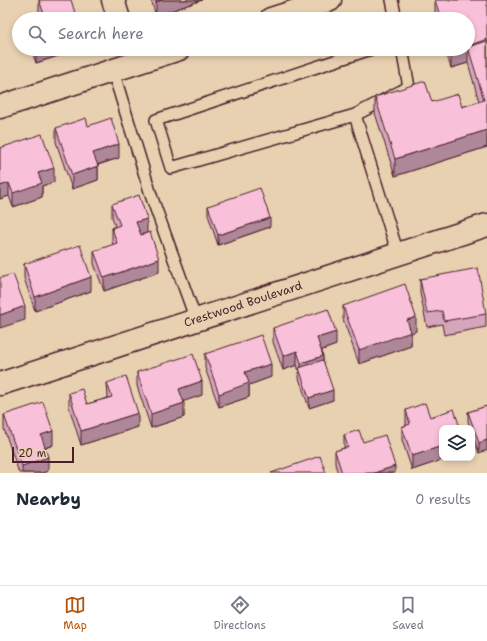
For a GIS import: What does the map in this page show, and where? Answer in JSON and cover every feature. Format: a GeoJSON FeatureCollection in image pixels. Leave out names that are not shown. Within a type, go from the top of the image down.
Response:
{"type":"FeatureCollection","features":[{"type":"Feature","properties":{"kind":"street"},"geometry":{"type":"LineString","coordinates":[[113,0],[117,12]]}},
{"type":"Feature","properties":{"kind":"street"},"geometry":{"type":"LineString","coordinates":[[293,12],[330,0]]}},
{"type":"Feature","properties":{"kind":"street"},"geometry":{"type":"LineString","coordinates":[[0,107],[113,71],[131,56]]}},
{"type":"Feature","properties":{"kind":"street","name":"Crestwood Boulevard"},"geometry":{"type":"LineString","coordinates":[[0,384],[487,225]]}},
{"type":"Feature","properties":{"kind":"lane"},"geometry":{"type":"LineString","coordinates":[[392,0],[395,12]]}},
{"type":"Feature","properties":{"kind":"lane"},"geometry":{"type":"LineString","coordinates":[[350,56],[156,120],[171,168],[355,115],[409,87],[403,56]]}},
{"type":"Feature","properties":{"kind":"lane"},"geometry":{"type":"LineString","coordinates":[[113,71],[152,198],[196,320]]}},
{"type":"Feature","properties":{"kind":"lane"},"geometry":{"type":"LineString","coordinates":[[355,115],[398,254]]}},
{"type":"Feature","properties":{"kind":"building"},"geometry":{"type":"Polygon","coordinates":[[[39,0],[71,0],[75,12],[43,12],[39,0]]]}},
{"type":"Feature","properties":{"kind":"building"},"geometry":{"type":"Polygon","coordinates":[[[435,0],[487,0],[487,39],[475,43],[475,12],[439,12],[435,0]]]}},
{"type":"Feature","properties":{"kind":"building"},"geometry":{"type":"Polygon","coordinates":[[[487,41],[487,130],[395,159],[375,97],[425,81],[432,102],[458,94],[462,107],[484,100],[471,56],[475,56],[475,45],[487,41]]]}},
{"type":"Feature","properties":{"kind":"building"},"geometry":{"type":"Polygon","coordinates":[[[86,118],[88,126],[111,118],[119,144],[93,153],[98,166],[72,175],[56,128],[86,118]]]}},
{"type":"Feature","properties":{"kind":"building"},"geometry":{"type":"Polygon","coordinates":[[[42,134],[54,168],[38,173],[42,183],[13,193],[9,183],[0,186],[0,148],[42,134]]]}},
{"type":"Feature","properties":{"kind":"building"},"geometry":{"type":"Polygon","coordinates":[[[260,188],[270,218],[218,235],[208,206],[260,188]]]}},
{"type":"Feature","properties":{"kind":"building"},"geometry":{"type":"Polygon","coordinates":[[[139,195],[147,219],[136,222],[141,235],[150,232],[159,259],[104,278],[94,251],[117,243],[112,228],[120,225],[112,204],[139,195]]]}},
{"type":"Feature","properties":{"kind":"building"},"geometry":{"type":"Polygon","coordinates":[[[80,245],[91,277],[35,297],[24,264],[80,245]]]}},
{"type":"Feature","properties":{"kind":"building"},"geometry":{"type":"Polygon","coordinates":[[[478,268],[486,314],[444,321],[442,311],[427,313],[420,279],[478,268]]]}},
{"type":"Feature","properties":{"kind":"building"},"geometry":{"type":"Polygon","coordinates":[[[13,274],[25,306],[0,315],[0,278],[13,274]]]}},
{"type":"Feature","properties":{"kind":"building"},"geometry":{"type":"Polygon","coordinates":[[[405,284],[416,317],[407,320],[411,332],[359,350],[343,306],[405,284]]]}},
{"type":"Feature","properties":{"kind":"building"},"geometry":{"type":"Polygon","coordinates":[[[328,309],[336,332],[317,338],[323,356],[301,363],[297,351],[283,356],[273,328],[328,309]]]}},
{"type":"Feature","properties":{"kind":"building"},"geometry":{"type":"Polygon","coordinates":[[[261,335],[271,364],[245,372],[249,383],[219,394],[205,354],[261,335]]]}},
{"type":"Feature","properties":{"kind":"building"},"geometry":{"type":"Polygon","coordinates":[[[193,354],[202,381],[179,389],[184,403],[151,414],[137,372],[193,354]]]}},
{"type":"Feature","properties":{"kind":"building"},"geometry":{"type":"Polygon","coordinates":[[[323,360],[333,390],[309,398],[299,368],[323,360]]]}},
{"type":"Feature","properties":{"kind":"building"},"geometry":{"type":"Polygon","coordinates":[[[126,376],[138,413],[81,431],[69,393],[82,389],[87,404],[112,397],[107,383],[126,376]]]}},
{"type":"Feature","properties":{"kind":"building"},"geometry":{"type":"Polygon","coordinates":[[[43,402],[53,431],[41,435],[48,457],[22,466],[4,415],[43,402]]]}},
{"type":"Feature","properties":{"kind":"building"},"geometry":{"type":"Polygon","coordinates":[[[425,403],[430,417],[454,409],[459,425],[439,425],[439,447],[412,456],[402,427],[410,424],[406,410],[425,403]]]}},
{"type":"Feature","properties":{"kind":"building"},"geometry":{"type":"Polygon","coordinates":[[[487,406],[487,440],[479,443],[475,432],[475,425],[473,425],[468,412],[487,406]]]}},
{"type":"Feature","properties":{"kind":"building"},"geometry":{"type":"Polygon","coordinates":[[[359,430],[363,442],[385,435],[395,466],[374,473],[342,473],[335,451],[348,447],[344,435],[359,430]]]}},
{"type":"Feature","properties":{"kind":"building"},"geometry":{"type":"Polygon","coordinates":[[[320,456],[326,473],[271,473],[320,456]]]}}]}
